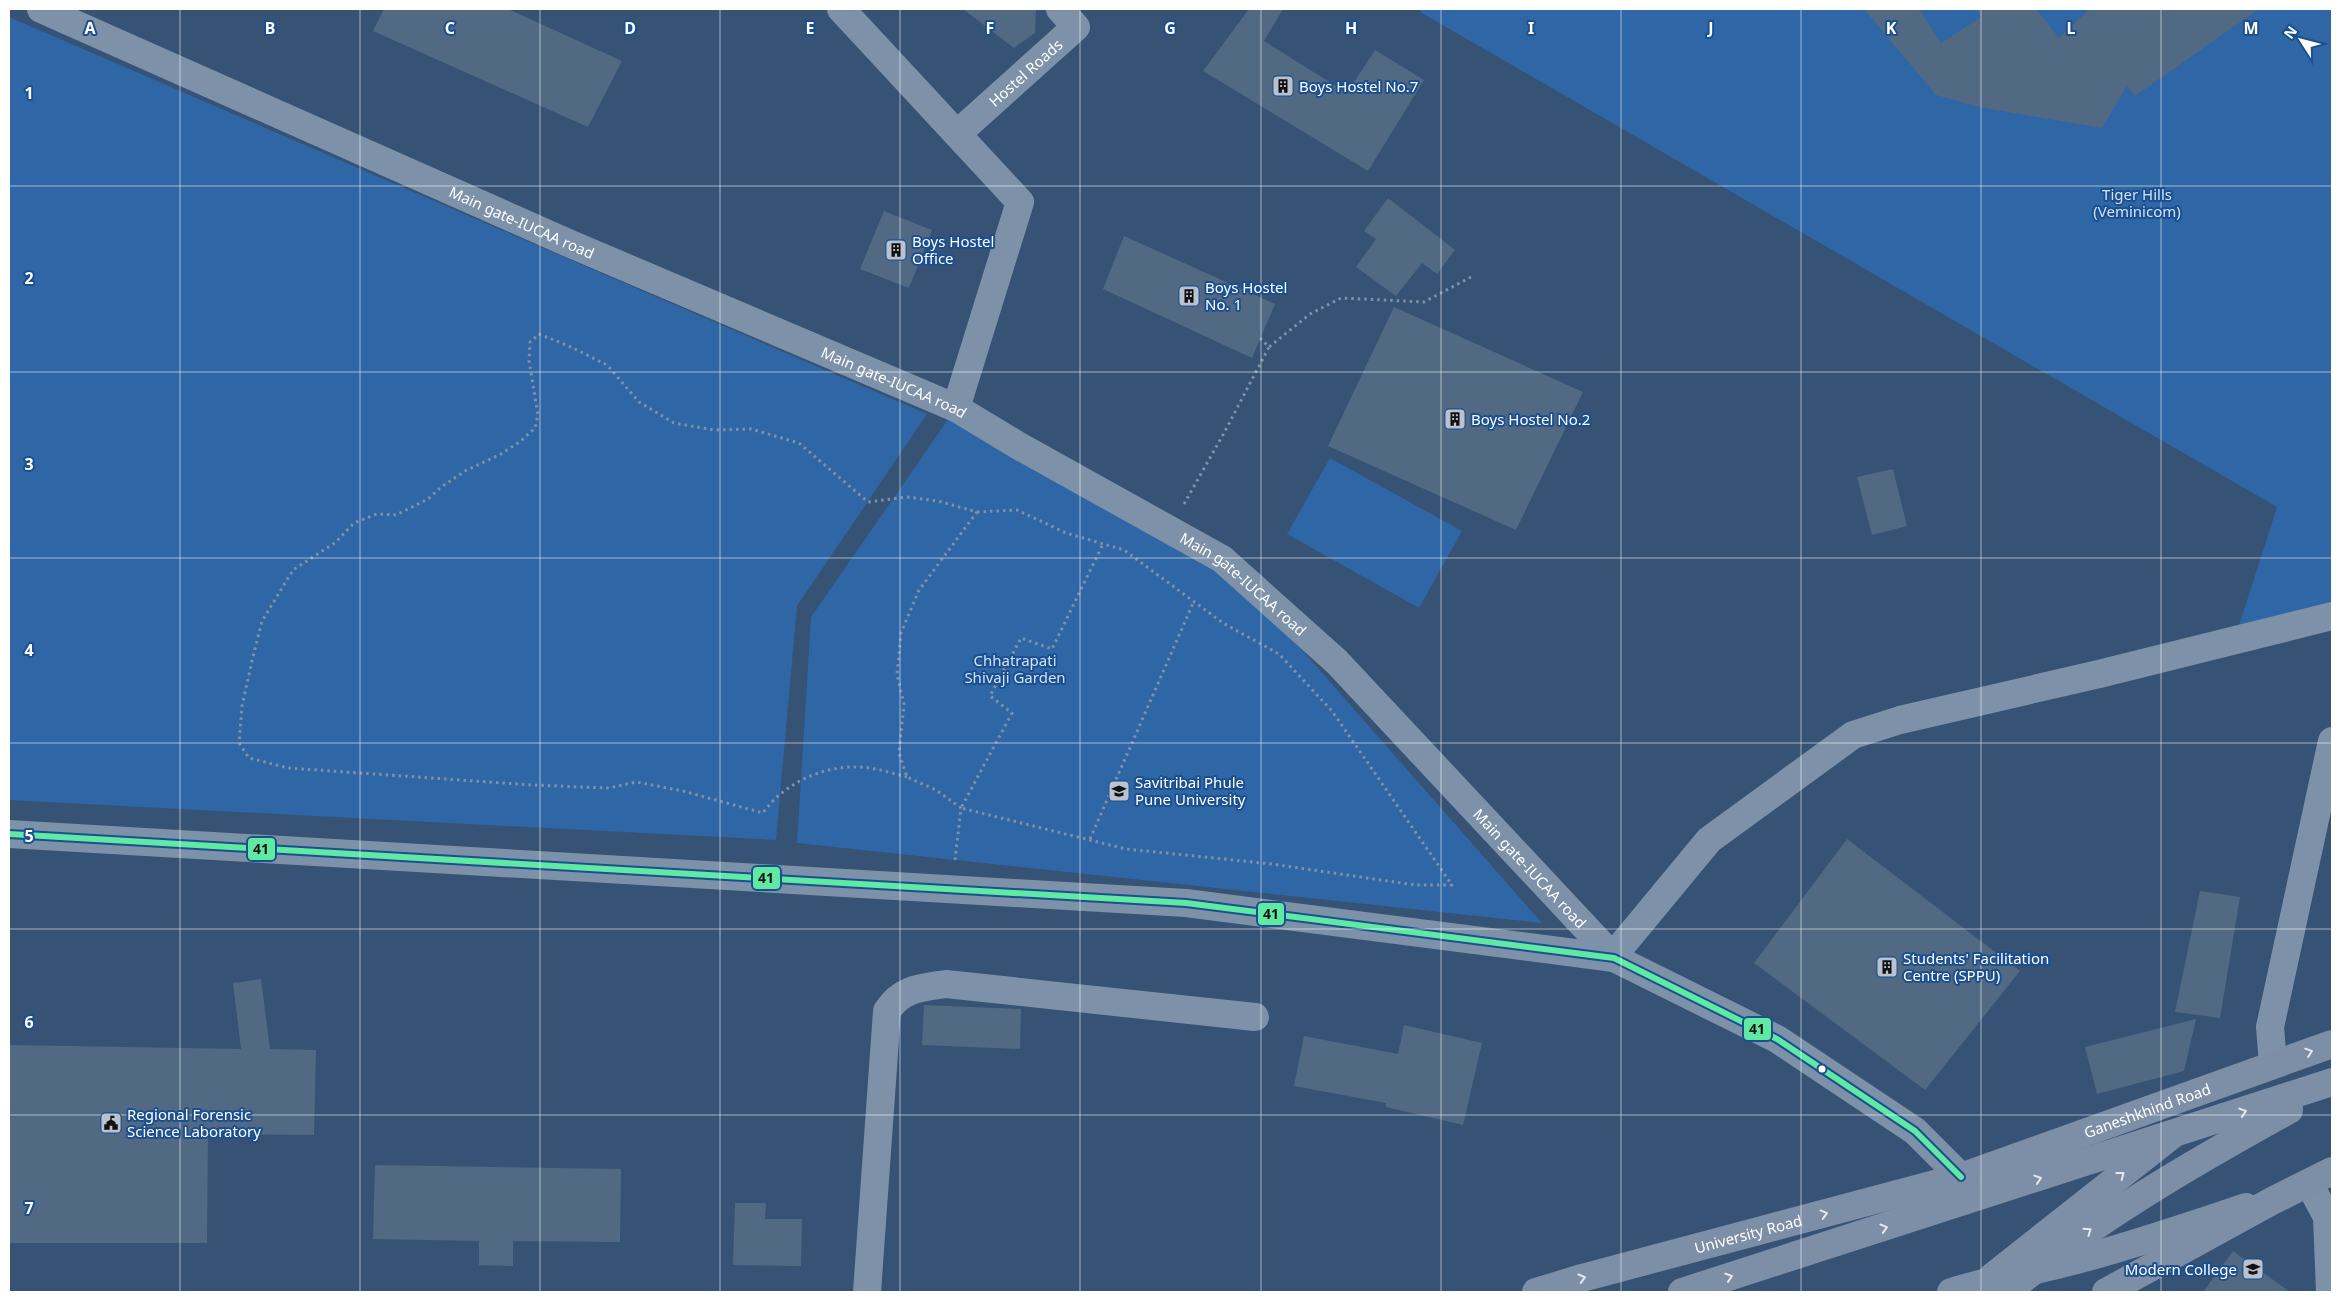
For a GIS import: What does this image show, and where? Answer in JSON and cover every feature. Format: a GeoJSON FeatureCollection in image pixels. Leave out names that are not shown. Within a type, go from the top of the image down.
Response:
{"type":"FeatureCollection","features":[{"type":"Feature","properties":{"kind":"main road","name":"Ganeshkhind Road"},"geometry":{"type":"LineString","coordinates":[[1961,1177],[2332,1044]]}},
{"type":"Feature","properties":{"kind":"main road"},"geometry":{"type":"LineString","coordinates":[[1989,1288],[2263,1068]]}},
{"type":"Feature","properties":{"kind":"main road"},"geometry":{"type":"LineString","coordinates":[[1682,1292],[1934,1213],[2332,1082]]}},
{"type":"Feature","properties":{"kind":"main road"},"geometry":{"type":"LineString","coordinates":[[1989,1288],[2067,1246],[2138,1197],[2252,1130],[2332,1086]]}},
{"type":"Feature","properties":{"kind":"main road","name":"University Road"},"geometry":{"type":"LineString","coordinates":[[1536,1292],[1961,1177]]}},
{"type":"Feature","properties":{"kind":"main road"},"geometry":{"type":"LineString","coordinates":[[1951,1292],[1989,1288],[2149,1239],[2325,1178]]}},
{"type":"Feature","properties":{"kind":"main road"},"geometry":{"type":"LineString","coordinates":[[2106,1292],[2272,1201],[2325,1178]]}},
{"type":"Feature","properties":{"kind":"main road"},"geometry":{"type":"LineString","coordinates":[[2139,1292],[2149,1273],[2177,1247],[2232,1211]]}},
{"type":"Feature","properties":{"kind":"main road"},"geometry":{"type":"LineString","coordinates":[[2094,1292],[2149,1239]]}},
{"type":"Feature","properties":{"kind":"street","name":"Main gate-IUCAA road"},"geometry":{"type":"LineString","coordinates":[[41,9],[566,242],[956,408],[1019,446],[1222,559],[1337,662],[1614,958]]}},
{"type":"Feature","properties":{"kind":"street"},"geometry":{"type":"LineString","coordinates":[[841,9],[1020,202],[956,408]]}},
{"type":"Feature","properties":{"kind":"street","name":"Hostel Roads"},"geometry":{"type":"LineString","coordinates":[[957,134],[1076,27],[1060,9]]}},
{"type":"Feature","properties":{"kind":"street"},"geometry":{"type":"LineString","coordinates":[[1614,958],[1623,944],[1709,840],[1853,735],[1900,720],[2099,674],[2332,616]]}},
{"type":"Feature","properties":{"kind":"street"},"geometry":{"type":"LineString","coordinates":[[2263,1068],[2270,1027],[2332,741]]}},
{"type":"Feature","properties":{"kind":"street"},"geometry":{"type":"LineString","coordinates":[[9,834],[1186,903],[1614,958],[1777,1039],[1915,1131],[1961,1177]]}},
{"type":"Feature","properties":{"kind":"street"},"geometry":{"type":"LineString","coordinates":[[867,1292],[887,1011],[895,998],[910,990],[946,984],[1255,1017]]}},
{"type":"Feature","properties":{"kind":"street"},"geometry":{"type":"LineString","coordinates":[[2325,1178],[2330,1292]]}},
{"type":"Feature","properties":{"kind":"path"},"geometry":{"type":"LineString","coordinates":[[1169,530],[1224,433],[1269,347],[1310,314],[1341,298],[1424,302],[1471,277]]}},
{"type":"Feature","properties":{"kind":"path"},"geometry":{"type":"LineString","coordinates":[[539,334],[572,346],[607,365],[638,402],[674,423],[714,430],[751,428],[798,443],[868,502],[908,497],[938,501],[977,512],[1017,510],[1066,532],[1103,544],[1124,550],[1223,623],[1280,654],[1332,711],[1452,885],[1416,885],[1272,864],[1126,849],[961,808],[936,790],[907,776],[859,767],[831,769],[801,780],[773,798],[763,813],[683,791],[636,782],[609,788],[532,786],[288,768],[249,758],[238,743],[242,706],[262,621],[294,570],[336,542],[354,524],[377,514],[396,516],[428,499],[441,487],[465,471],[501,454],[521,441],[535,428],[538,415],[529,361],[530,342],[539,334]]}},
{"type":"Feature","properties":{"kind":"path"},"geometry":{"type":"LineString","coordinates":[[1260,338],[1269,347]]}},
{"type":"Feature","properties":{"kind":"path"},"geometry":{"type":"LineString","coordinates":[[907,776],[899,753],[904,704],[897,674],[901,633],[919,590],[977,512]]}},
{"type":"Feature","properties":{"kind":"path"},"geometry":{"type":"LineString","coordinates":[[952,890],[961,808],[1012,713],[990,696],[1021,638],[1052,649],[1103,544]]}},
{"type":"Feature","properties":{"kind":"path"},"geometry":{"type":"LineString","coordinates":[[1090,840],[1194,602]]}},
{"type":"Feature","properties":{"kind":"green space","name":"Tiger Hills (Veminicom)"},"geometry":{"type":"Polygon","coordinates":[[[1420,9],[2332,9],[2332,616],[2234,641],[2277,507],[1420,12],[1420,9]]]}},
{"type":"Feature","properties":{"kind":"green space"},"geometry":{"type":"Polygon","coordinates":[[[9,17],[927,414],[797,606],[776,840],[9,800],[9,17]]]}},
{"type":"Feature","properties":{"kind":"green space","name":"Chhatrapati Shivaji Garden"},"geometry":{"type":"Polygon","coordinates":[[[956,408],[1222,559],[1542,923],[797,843],[811,617],[956,408]]]}},
{"type":"Feature","properties":{"kind":"green space"},"geometry":{"type":"Polygon","coordinates":[[[1330,458],[1462,531],[1419,608],[1287,534],[1330,458]]]}},
{"type":"Feature","properties":{"kind":"building"},"geometry":{"type":"Polygon","coordinates":[[[384,9],[508,9],[622,61],[588,127],[373,31],[384,9]]]}},
{"type":"Feature","properties":{"kind":"building"},"geometry":{"type":"Polygon","coordinates":[[[963,9],[1036,9],[1035,33],[1014,48],[963,9]]]}},
{"type":"Feature","properties":{"kind":"building","name":"Boys Hostel No.7"},"geometry":{"type":"Polygon","coordinates":[[[1249,9],[1283,9],[1264,41],[1347,93],[1375,50],[1424,80],[1368,171],[1203,71],[1249,9]]]}},
{"type":"Feature","properties":{"kind":"building"},"geometry":{"type":"Polygon","coordinates":[[[1864,9],[1919,9],[1941,43],[1981,17],[1976,9],[2036,9],[2059,38],[2090,9],[2259,9],[2135,96],[2127,86],[2102,128],[1979,107],[1936,95],[1864,9]]]}},
{"type":"Feature","properties":{"kind":"building"},"geometry":{"type":"Polygon","coordinates":[[[1388,198],[1455,250],[1437,274],[1422,263],[1396,296],[1356,267],[1376,239],[1364,231],[1388,198]]]}},
{"type":"Feature","properties":{"kind":"building","name":"Boys Hostel Office"},"geometry":{"type":"Polygon","coordinates":[[[884,211],[932,230],[909,288],[860,269],[884,211]]]}},
{"type":"Feature","properties":{"kind":"building","name":"Boys Hostel No. 1"},"geometry":{"type":"Polygon","coordinates":[[[1124,236],[1275,304],[1252,358],[1103,289],[1124,236]]]}},
{"type":"Feature","properties":{"kind":"building","name":"Boys Hostel No.2"},"geometry":{"type":"Polygon","coordinates":[[[1394,307],[1583,392],[1516,530],[1328,446],[1394,307]]]}},
{"type":"Feature","properties":{"kind":"building"},"geometry":{"type":"Polygon","coordinates":[[[1893,469],[1907,526],[1872,535],[1857,477],[1893,469]]]}},
{"type":"Feature","properties":{"kind":"building","name":"Students' Facilitation Centre (SPPU)"},"geometry":{"type":"Polygon","coordinates":[[[1847,839],[2020,971],[1925,1090],[1754,963],[1847,839]]]}},
{"type":"Feature","properties":{"kind":"building"},"geometry":{"type":"Polygon","coordinates":[[[2200,891],[2240,897],[2220,1018],[2175,1012],[2200,891]]]}},
{"type":"Feature","properties":{"kind":"building"},"geometry":{"type":"Polygon","coordinates":[[[261,979],[270,1049],[316,1050],[314,1135],[208,1134],[207,1243],[9,1243],[9,1045],[241,1049],[233,983],[261,979]]]}},
{"type":"Feature","properties":{"kind":"building"},"geometry":{"type":"Polygon","coordinates":[[[924,1005],[1021,1009],[1020,1049],[922,1045],[924,1005]]]}},
{"type":"Feature","properties":{"kind":"building"},"geometry":{"type":"Polygon","coordinates":[[[2196,1019],[2184,1071],[2097,1094],[2085,1047],[2196,1019]]]}},
{"type":"Feature","properties":{"kind":"building"},"geometry":{"type":"Polygon","coordinates":[[[1404,1025],[1482,1043],[1463,1125],[1386,1107],[1386,1103],[1294,1086],[1304,1036],[1398,1054],[1404,1025]]]}},
{"type":"Feature","properties":{"kind":"building"},"geometry":{"type":"Polygon","coordinates":[[[375,1165],[621,1169],[620,1242],[513,1241],[513,1266],[479,1265],[479,1241],[373,1239],[375,1165]]]}},
{"type":"Feature","properties":{"kind":"building"},"geometry":{"type":"Polygon","coordinates":[[[735,1203],[766,1203],[765,1219],[802,1219],[801,1266],[733,1265],[735,1203]]]}},
{"type":"Feature","properties":{"kind":"building"},"geometry":{"type":"Polygon","coordinates":[[[2233,1251],[2290,1292],[2203,1292],[2233,1251]]]}},
{"type":"Feature","properties":{"kind":"transit line","name":"41"},"geometry":{"type":"LineString","coordinates":[[9,834],[1186,903],[1614,958],[1777,1039],[1915,1131],[1961,1177]]}},
{"type":"Feature","properties":{"kind":"place","name":"Boys Hostel No.7"},"geometry":{"type":"Point","coordinates":[1283,86]}},
{"type":"Feature","properties":{"kind":"place","name":"Boys Hostel Office"},"geometry":{"type":"Point","coordinates":[896,250]}},
{"type":"Feature","properties":{"kind":"place","name":"Boys Hostel No. 1"},"geometry":{"type":"Point","coordinates":[1189,296]}},
{"type":"Feature","properties":{"kind":"place","name":"Boys Hostel No.2"},"geometry":{"type":"Point","coordinates":[1455,419]}},
{"type":"Feature","properties":{"kind":"place","name":"Savitribai Phule Pune University"},"geometry":{"type":"Point","coordinates":[1119,791]}},
{"type":"Feature","properties":{"kind":"place","name":"Students' Facilitation Centre (SPPU)"},"geometry":{"type":"Point","coordinates":[1887,967]}},
{"type":"Feature","properties":{"kind":"place","name":"Regional Forensic Science Laboratory"},"geometry":{"type":"Point","coordinates":[111,1123]}},
{"type":"Feature","properties":{"kind":"place","name":"Modern College"},"geometry":{"type":"Point","coordinates":[2253,1269]}}]}
